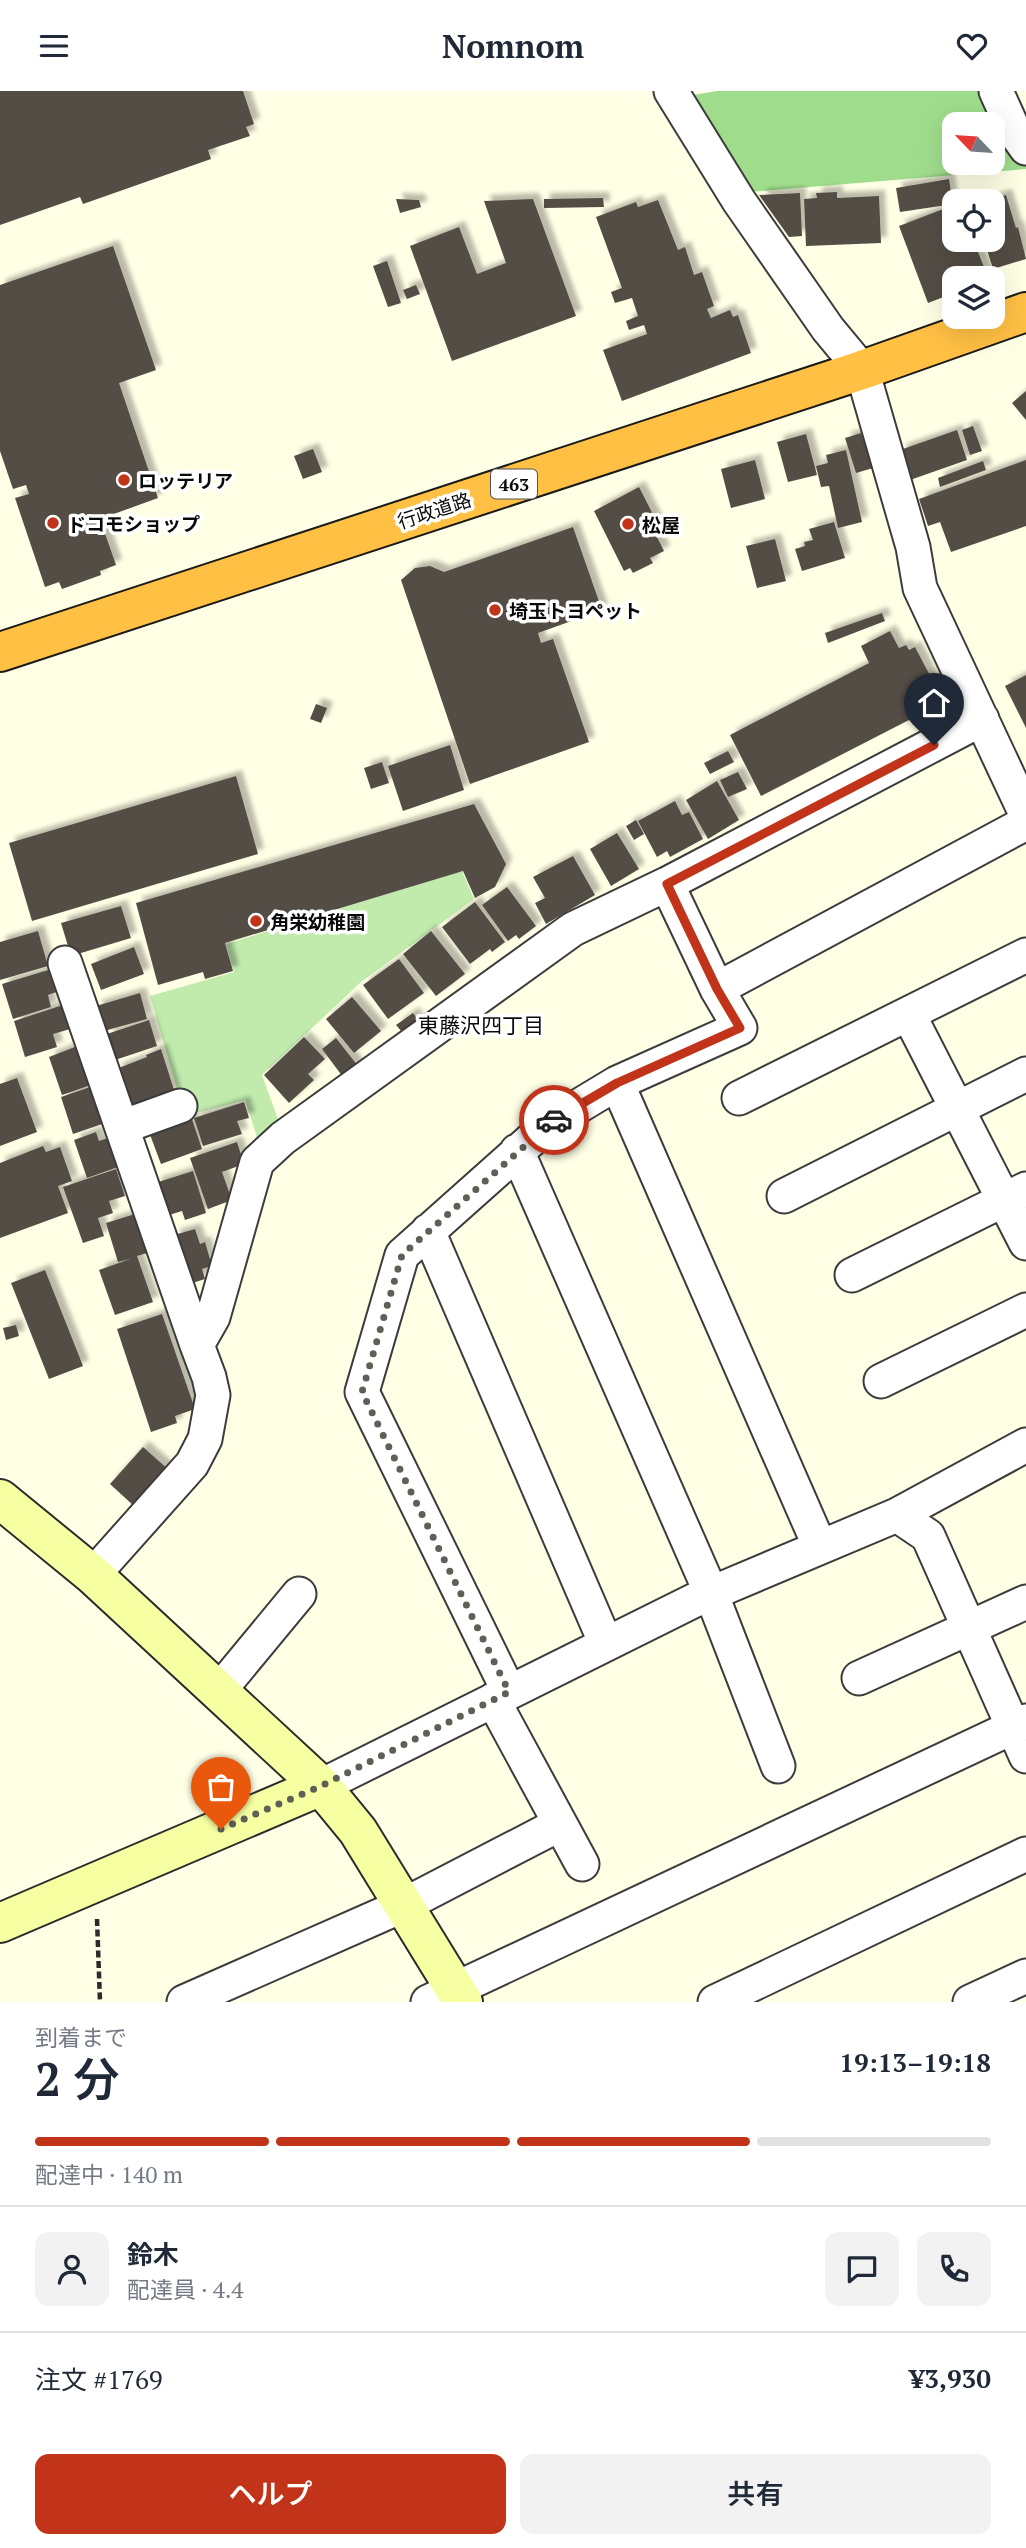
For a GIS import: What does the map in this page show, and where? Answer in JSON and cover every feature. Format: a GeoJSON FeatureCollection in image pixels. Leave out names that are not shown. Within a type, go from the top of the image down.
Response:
{"type":"FeatureCollection","features":[{"type":"Feature","properties":{"kind":"highway","name":"行政道路"},"geometry":{"type":"LineString","coordinates":[[0,652],[862,370],[1026,312]]}},
{"type":"Feature","properties":{"kind":"street"},"geometry":{"type":"LineString","coordinates":[[671,91],[739,201],[828,329],[862,370],[913,547],[920,587],[982,719],[1015,758],[1026,814]]}},
{"type":"Feature","properties":{"kind":"street"},"geometry":{"type":"LineString","coordinates":[[996,91],[1014,131],[1026,148]]}},
{"type":"Feature","properties":{"kind":"street"},"geometry":{"type":"LineString","coordinates":[[197,1345],[214,1317],[257,1161],[284,1138],[573,929],[667,884],[982,719]]}},
{"type":"Feature","properties":{"kind":"street"},"geometry":{"type":"LineString","coordinates":[[717,989],[1026,823]]}},
{"type":"Feature","properties":{"kind":"street"},"geometry":{"type":"LineString","coordinates":[[582,1864],[560,1824],[362,1392],[402,1255],[549,1123],[617,1083],[740,1028],[717,989],[667,884]]}},
{"type":"Feature","properties":{"kind":"street"},"geometry":{"type":"LineString","coordinates":[[738,1098],[1026,955]]}},
{"type":"Feature","properties":{"kind":"street"},"geometry":{"type":"LineString","coordinates":[[65,963],[209,1377],[212,1395],[205,1439],[192,1464],[93,1575]]}},
{"type":"Feature","properties":{"kind":"street"},"geometry":{"type":"LineString","coordinates":[[909,1014],[957,1108],[1015,1195],[1026,1243]]}},
{"type":"Feature","properties":{"kind":"street"},"geometry":{"type":"LineString","coordinates":[[784,1196],[1026,1074]]}},
{"type":"Feature","properties":{"kind":"street"},"geometry":{"type":"LineString","coordinates":[[617,1083],[820,1547]]}},
{"type":"Feature","properties":{"kind":"street"},"geometry":{"type":"LineString","coordinates":[[122,1127],[180,1106]]}},
{"type":"Feature","properties":{"kind":"street"},"geometry":{"type":"LineString","coordinates":[[517,1151],[711,1593],[778,1766]]}},
{"type":"Feature","properties":{"kind":"street"},"geometry":{"type":"LineString","coordinates":[[852,1275],[1015,1195]]}},
{"type":"Feature","properties":{"kind":"street"},"geometry":{"type":"LineString","coordinates":[[428,1231],[606,1644]]}},
{"type":"Feature","properties":{"kind":"street"},"geometry":{"type":"LineString","coordinates":[[881,1381],[1026,1310]]}},
{"type":"Feature","properties":{"kind":"street"},"geometry":{"type":"LineString","coordinates":[[0,1923],[321,1786],[711,1593],[897,1515],[1026,1445]]}},
{"type":"Feature","properties":{"kind":"street"},"geometry":{"type":"LineString","coordinates":[[0,1499],[93,1575],[321,1786],[359,1832],[404,1905],[449,1998],[1022,1735],[969,1629],[928,1536],[897,1515]]}},
{"type":"Feature","properties":{"kind":"street"},"geometry":{"type":"LineString","coordinates":[[218,1692],[299,1594]]}},
{"type":"Feature","properties":{"kind":"street"},"geometry":{"type":"LineString","coordinates":[[859,1678],[1026,1602]]}},
{"type":"Feature","properties":{"kind":"street"},"geometry":{"type":"LineString","coordinates":[[184,2002],[404,1905],[560,1824]]}},
{"type":"Feature","properties":{"kind":"street"},"geometry":{"type":"LineString","coordinates":[[715,2002],[1026,1854]]}},
{"type":"Feature","properties":{"kind":"street"},"geometry":{"type":"LineString","coordinates":[[970,2002],[1026,1976]]}},
{"type":"Feature","properties":{"kind":"path"},"geometry":{"type":"LineString","coordinates":[[95,1882],[100,2002]]}},
{"type":"Feature","properties":{"kind":"green space"},"geometry":{"type":"Polygon","coordinates":[[[717,91],[988,91],[999,112],[942,112],[942,175],[954,175],[750,192],[687,96],[717,91]]]}},
{"type":"Feature","properties":{"kind":"green space"},"geometry":{"type":"Polygon","coordinates":[[[1005,122],[1026,161],[1026,169],[1005,171],[1005,122]]]}},
{"type":"Feature","properties":{"kind":"green space"},"geometry":{"type":"Polygon","coordinates":[[[462,871],[474,899],[361,982],[262,1075],[280,1125],[259,1143],[245,1100],[185,1116],[150,996],[234,972],[226,944],[462,871]]]}},
{"type":"Feature","properties":{"kind":"building"},"geometry":{"type":"Polygon","coordinates":[[[0,91],[243,91],[254,124],[246,127],[250,136],[208,150],[211,159],[83,204],[80,197],[0,225],[0,91]]]}},
{"type":"Feature","properties":{"kind":"building"},"geometry":{"type":"Polygon","coordinates":[[[949,179],[950,189],[942,189],[942,206],[900,212],[896,188],[949,179]]]}},
{"type":"Feature","properties":{"kind":"building"},"geometry":{"type":"Polygon","coordinates":[[[837,192],[837,198],[879,196],[881,243],[806,246],[804,199],[817,198],[816,193],[837,192]]]}},
{"type":"Feature","properties":{"kind":"building"},"geometry":{"type":"Polygon","coordinates":[[[800,193],[802,236],[789,237],[759,195],[800,193]]]}},
{"type":"Feature","properties":{"kind":"building"},"geometry":{"type":"Polygon","coordinates":[[[1005,195],[1016,228],[1018,227],[1026,259],[1003,266],[992,266],[988,252],[1005,252],[1005,195]]]}},
{"type":"Feature","properties":{"kind":"building"},"geometry":{"type":"Polygon","coordinates":[[[603,198],[604,207],[544,208],[544,199],[603,198]]]}},
{"type":"Feature","properties":{"kind":"building"},"geometry":{"type":"Polygon","coordinates":[[[396,199],[419,200],[421,207],[400,213],[396,199]]]}},
{"type":"Feature","properties":{"kind":"building"},"geometry":{"type":"Polygon","coordinates":[[[533,199],[576,316],[452,361],[410,246],[459,227],[477,274],[506,263],[484,201],[533,199]]]}},
{"type":"Feature","properties":{"kind":"building"},"geometry":{"type":"Polygon","coordinates":[[[658,200],[678,250],[685,247],[694,275],[702,272],[714,306],[707,309],[711,318],[730,310],[733,317],[738,315],[751,353],[622,401],[603,350],[647,334],[644,325],[629,330],[626,321],[638,316],[632,298],[615,303],[611,292],[622,288],[596,217],[636,202],[638,207],[658,200]]]}},
{"type":"Feature","properties":{"kind":"building"},"geometry":{"type":"Polygon","coordinates":[[[942,209],[942,252],[978,252],[984,266],[942,266],[942,298],[928,303],[899,226],[942,209]]]}},
{"type":"Feature","properties":{"kind":"building"},"geometry":{"type":"Polygon","coordinates":[[[113,246],[156,370],[119,383],[158,498],[100,519],[116,565],[100,571],[101,575],[62,589],[59,582],[45,587],[15,498],[29,494],[26,485],[13,489],[0,451],[0,285],[113,246]]]}},
{"type":"Feature","properties":{"kind":"building"},"geometry":{"type":"Polygon","coordinates":[[[387,261],[401,303],[388,307],[373,266],[387,261]]]}},
{"type":"Feature","properties":{"kind":"building"},"geometry":{"type":"Polygon","coordinates":[[[416,285],[420,294],[407,299],[403,290],[416,285]]]}},
{"type":"Feature","properties":{"kind":"building"},"geometry":{"type":"Polygon","coordinates":[[[1026,391],[1026,420],[1012,403],[1026,391]]]}},
{"type":"Feature","properties":{"kind":"building"},"geometry":{"type":"Polygon","coordinates":[[[973,426],[982,451],[970,455],[962,430],[973,426]]]}},
{"type":"Feature","properties":{"kind":"building"},"geometry":{"type":"Polygon","coordinates":[[[957,430],[967,460],[910,480],[900,450],[957,430]]]}},
{"type":"Feature","properties":{"kind":"building"},"geometry":{"type":"Polygon","coordinates":[[[861,433],[873,468],[856,473],[845,438],[861,433]]]}},
{"type":"Feature","properties":{"kind":"building"},"geometry":{"type":"Polygon","coordinates":[[[806,434],[817,475],[788,482],[777,442],[806,434]]]}},
{"type":"Feature","properties":{"kind":"building"},"geometry":{"type":"Polygon","coordinates":[[[313,449],[322,472],[303,479],[294,456],[313,449]]]}},
{"type":"Feature","properties":{"kind":"building"},"geometry":{"type":"Polygon","coordinates":[[[846,450],[862,522],[838,528],[829,486],[821,487],[816,466],[828,463],[826,455],[846,450]]]}},
{"type":"Feature","properties":{"kind":"building"},"geometry":{"type":"Polygon","coordinates":[[[755,460],[765,499],[731,508],[721,469],[755,460]]]}},
{"type":"Feature","properties":{"kind":"building"},"geometry":{"type":"Polygon","coordinates":[[[1026,460],[1026,526],[951,552],[940,522],[928,526],[919,499],[1026,460]]]}},
{"type":"Feature","properties":{"kind":"building"},"geometry":{"type":"Polygon","coordinates":[[[983,461],[986,470],[940,487],[938,478],[983,461]]]}},
{"type":"Feature","properties":{"kind":"building"},"geometry":{"type":"Polygon","coordinates":[[[639,487],[660,528],[654,531],[664,551],[650,558],[653,563],[633,573],[630,568],[624,571],[594,511],[639,487]]]}},
{"type":"Feature","properties":{"kind":"building"},"geometry":{"type":"Polygon","coordinates":[[[834,522],[845,558],[802,571],[795,549],[805,546],[804,542],[813,540],[809,529],[834,522]]]}},
{"type":"Feature","properties":{"kind":"building"},"geometry":{"type":"Polygon","coordinates":[[[573,527],[602,610],[538,633],[541,643],[553,639],[589,742],[470,784],[401,580],[415,568],[430,566],[444,572],[573,527]]]}},
{"type":"Feature","properties":{"kind":"building"},"geometry":{"type":"Polygon","coordinates":[[[775,539],[786,581],[757,588],[746,546],[775,539]]]}},
{"type":"Feature","properties":{"kind":"building"},"geometry":{"type":"Polygon","coordinates":[[[882,613],[885,621],[828,643],[825,633],[882,613]]]}},
{"type":"Feature","properties":{"kind":"building"},"geometry":{"type":"Polygon","coordinates":[[[890,631],[899,648],[906,645],[909,650],[915,647],[944,702],[761,796],[730,735],[869,663],[861,646],[890,631]]]}},
{"type":"Feature","properties":{"kind":"building"},"geometry":{"type":"Polygon","coordinates":[[[1026,675],[1026,728],[1005,686],[1026,675]]]}},
{"type":"Feature","properties":{"kind":"building"},"geometry":{"type":"Polygon","coordinates":[[[316,704],[327,708],[321,723],[310,719],[316,704]]]}},
{"type":"Feature","properties":{"kind":"building"},"geometry":{"type":"Polygon","coordinates":[[[450,745],[464,790],[403,811],[388,766],[450,745]]]}},
{"type":"Feature","properties":{"kind":"building"},"geometry":{"type":"Polygon","coordinates":[[[728,751],[734,762],[710,774],[704,763],[728,751]]]}},
{"type":"Feature","properties":{"kind":"building"},"geometry":{"type":"Polygon","coordinates":[[[382,762],[389,783],[371,789],[364,768],[382,762]]]}},
{"type":"Feature","properties":{"kind":"building"},"geometry":{"type":"Polygon","coordinates":[[[738,772],[747,789],[728,797],[720,780],[738,772]]]}},
{"type":"Feature","properties":{"kind":"building"},"geometry":{"type":"Polygon","coordinates":[[[236,776],[258,854],[32,921],[9,843],[236,776]]]}},
{"type":"Feature","properties":{"kind":"building"},"geometry":{"type":"Polygon","coordinates":[[[717,781],[739,820],[708,839],[686,800],[717,781]]]}},
{"type":"Feature","properties":{"kind":"building"},"geometry":{"type":"Polygon","coordinates":[[[675,801],[682,815],[689,812],[703,839],[670,857],[667,851],[657,857],[638,821],[675,801]]]}},
{"type":"Feature","properties":{"kind":"building"},"geometry":{"type":"Polygon","coordinates":[[[474,804],[506,864],[495,887],[475,898],[463,871],[225,943],[233,971],[205,979],[203,972],[158,985],[136,903],[474,804]]]}},
{"type":"Feature","properties":{"kind":"building"},"geometry":{"type":"Polygon","coordinates":[[[636,820],[644,834],[634,840],[626,826],[636,820]]]}},
{"type":"Feature","properties":{"kind":"building"},"geometry":{"type":"Polygon","coordinates":[[[617,833],[639,869],[611,886],[590,849],[617,833]]]}},
{"type":"Feature","properties":{"kind":"building"},"geometry":{"type":"Polygon","coordinates":[[[573,856],[595,895],[546,924],[535,903],[545,898],[533,877],[573,856]]]}},
{"type":"Feature","properties":{"kind":"building"},"geometry":{"type":"Polygon","coordinates":[[[507,887],[536,926],[519,939],[516,935],[508,941],[482,905],[507,887]]]}},
{"type":"Feature","properties":{"kind":"building"},"geometry":{"type":"Polygon","coordinates":[[[475,902],[505,942],[470,964],[442,927],[475,902]]]}},
{"type":"Feature","properties":{"kind":"building"},"geometry":{"type":"Polygon","coordinates":[[[121,906],[131,938],[71,956],[61,923],[121,906]]]}},
{"type":"Feature","properties":{"kind":"building"},"geometry":{"type":"Polygon","coordinates":[[[38,931],[48,966],[0,980],[0,942],[38,931]]]}},
{"type":"Feature","properties":{"kind":"building"},"geometry":{"type":"Polygon","coordinates":[[[431,931],[465,974],[436,996],[403,954],[431,931]]]}},
{"type":"Feature","properties":{"kind":"building"},"geometry":{"type":"Polygon","coordinates":[[[134,947],[144,974],[101,990],[91,964],[134,947]]]}},
{"type":"Feature","properties":{"kind":"building"},"geometry":{"type":"Polygon","coordinates":[[[399,959],[424,993],[388,1019],[363,985],[399,959]]]}},
{"type":"Feature","properties":{"kind":"building"},"geometry":{"type":"Polygon","coordinates":[[[58,967],[65,989],[48,995],[51,1007],[13,1019],[2,984],[58,967]]]}},
{"type":"Feature","properties":{"kind":"building"},"geometry":{"type":"Polygon","coordinates":[[[140,993],[147,1019],[104,1031],[96,1006],[140,993]]]}},
{"type":"Feature","properties":{"kind":"building"},"geometry":{"type":"Polygon","coordinates":[[[352,997],[381,1031],[354,1053],[326,1019],[352,997]]]}},
{"type":"Feature","properties":{"kind":"building"},"geometry":{"type":"Polygon","coordinates":[[[69,1003],[77,1027],[53,1034],[57,1047],[25,1057],[14,1021],[69,1003]]]}},
{"type":"Feature","properties":{"kind":"building"},"geometry":{"type":"Polygon","coordinates":[[[413,1013],[418,1020],[402,1032],[396,1025],[413,1013]]]}},
{"type":"Feature","properties":{"kind":"building"},"geometry":{"type":"Polygon","coordinates":[[[149,1020],[157,1046],[115,1060],[107,1034],[149,1020]]]}},
{"type":"Feature","properties":{"kind":"building"},"geometry":{"type":"Polygon","coordinates":[[[304,1037],[325,1059],[308,1074],[314,1080],[289,1103],[264,1075],[304,1037]]]}},
{"type":"Feature","properties":{"kind":"building"},"geometry":{"type":"Polygon","coordinates":[[[336,1038],[358,1066],[343,1077],[322,1049],[336,1038]]]}},
{"type":"Feature","properties":{"kind":"building"},"geometry":{"type":"Polygon","coordinates":[[[80,1045],[94,1084],[62,1095],[49,1057],[80,1045]]]}},
{"type":"Feature","properties":{"kind":"building"},"geometry":{"type":"Polygon","coordinates":[[[161,1049],[175,1093],[137,1110],[129,1106],[116,1069],[161,1049]]]}},
{"type":"Feature","properties":{"kind":"building"},"geometry":{"type":"Polygon","coordinates":[[[17,1078],[37,1132],[0,1146],[0,1084],[17,1078]]]}},
{"type":"Feature","properties":{"kind":"building"},"geometry":{"type":"Polygon","coordinates":[[[93,1086],[105,1123],[73,1134],[61,1097],[93,1086]]]}},
{"type":"Feature","properties":{"kind":"building"},"geometry":{"type":"Polygon","coordinates":[[[244,1102],[249,1118],[237,1121],[242,1134],[203,1146],[194,1118],[244,1102]]]}},
{"type":"Feature","properties":{"kind":"building"},"geometry":{"type":"Polygon","coordinates":[[[191,1116],[202,1149],[161,1164],[149,1132],[191,1116]]]}},
{"type":"Feature","properties":{"kind":"building"},"geometry":{"type":"Polygon","coordinates":[[[96,1132],[99,1141],[111,1137],[121,1166],[87,1178],[74,1140],[96,1132]]]}},
{"type":"Feature","properties":{"kind":"building"},"geometry":{"type":"Polygon","coordinates":[[[237,1142],[244,1164],[222,1172],[232,1200],[208,1209],[190,1158],[237,1142]]]}},
{"type":"Feature","properties":{"kind":"building"},"geometry":{"type":"Polygon","coordinates":[[[43,1146],[46,1152],[60,1147],[72,1181],[58,1186],[68,1213],[0,1238],[0,1163],[43,1146]]]}},
{"type":"Feature","properties":{"kind":"building"},"geometry":{"type":"Polygon","coordinates":[[[116,1169],[125,1196],[109,1201],[113,1213],[98,1218],[104,1236],[83,1243],[63,1187],[116,1169]]]}},
{"type":"Feature","properties":{"kind":"building"},"geometry":{"type":"Polygon","coordinates":[[[193,1171],[206,1213],[185,1220],[182,1211],[166,1216],[155,1183],[193,1171]]]}},
{"type":"Feature","properties":{"kind":"building"},"geometry":{"type":"Polygon","coordinates":[[[135,1214],[147,1253],[137,1256],[153,1302],[115,1315],[99,1270],[130,1259],[118,1262],[106,1223],[135,1214]]]}},
{"type":"Feature","properties":{"kind":"building"},"geometry":{"type":"Polygon","coordinates":[[[195,1229],[200,1244],[205,1242],[212,1266],[202,1269],[205,1279],[186,1285],[174,1235],[195,1229]]]}},
{"type":"Feature","properties":{"kind":"building"},"geometry":{"type":"Polygon","coordinates":[[[45,1270],[83,1366],[49,1379],[11,1283],[45,1270]]]}},
{"type":"Feature","properties":{"kind":"building"},"geometry":{"type":"Polygon","coordinates":[[[162,1314],[195,1409],[175,1416],[177,1423],[151,1432],[117,1329],[162,1314]]]}},
{"type":"Feature","properties":{"kind":"building"},"geometry":{"type":"Polygon","coordinates":[[[16,1325],[19,1336],[6,1340],[3,1328],[16,1325]]]}},
{"type":"Feature","properties":{"kind":"building"},"geometry":{"type":"Polygon","coordinates":[[[143,1447],[169,1470],[135,1507],[110,1484],[143,1447]]]}},
{"type":"Feature","properties":{"kind":"way so far"},"geometry":{"type":"LineString","coordinates":[[221,1829],[321,1786],[509,1692],[362,1392],[402,1255],[554,1120]]}},
{"type":"Feature","properties":{"kind":"place","name":"ロッテリア"},"geometry":{"type":"Point","coordinates":[124,480]}},
{"type":"Feature","properties":{"kind":"place","name":"ドコモショップ"},"geometry":{"type":"Point","coordinates":[53,523]}},
{"type":"Feature","properties":{"kind":"place","name":"松屋"},"geometry":{"type":"Point","coordinates":[628,524]}},
{"type":"Feature","properties":{"kind":"place","name":"埼玉トヨペット"},"geometry":{"type":"Point","coordinates":[495,610]}},
{"type":"Feature","properties":{"kind":"place","name":"角栄幼稚園"},"geometry":{"type":"Point","coordinates":[256,921]}},
{"type":"Feature","properties":{"kind":"district","name":"東藤沢四丁目"},"geometry":{"type":"Point","coordinates":[481,1025]}},
{"type":"Feature","properties":{"kind":"route"},"geometry":{"type":"LineString","coordinates":[[554,1120],[617,1083],[740,1028],[717,989],[667,884],[934,745]]}}]}
